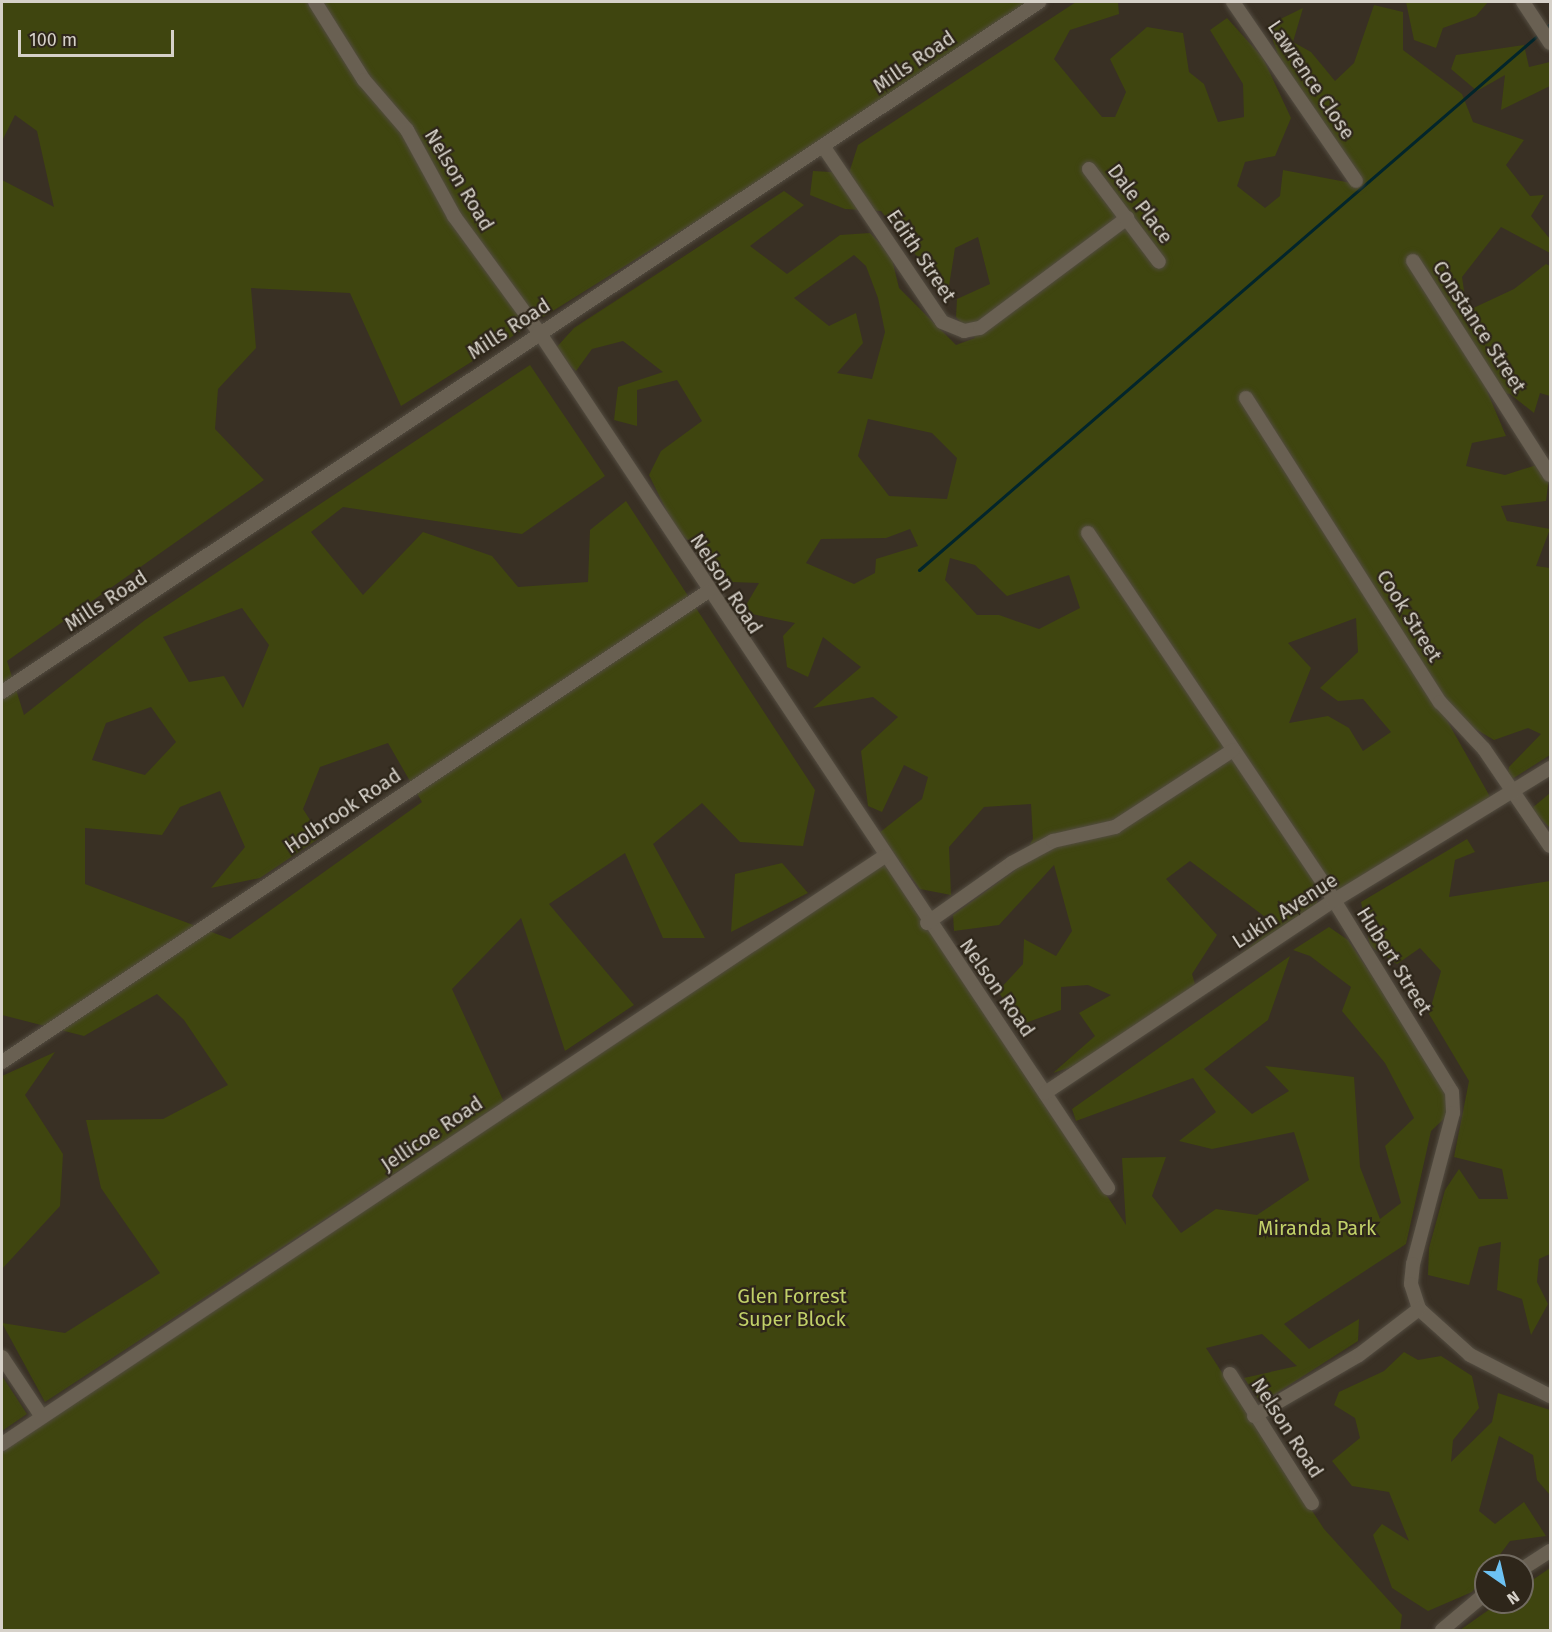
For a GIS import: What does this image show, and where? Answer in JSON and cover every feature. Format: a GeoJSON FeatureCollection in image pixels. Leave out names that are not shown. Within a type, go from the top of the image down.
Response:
{"type":"FeatureCollection","features":[{"type":"Feature","properties":{"kind":"street","name":"Nelson Road"},"geometry":{"type":"LineString","coordinates":[[315,2],[363,80],[406,130],[454,216],[539,332],[707,592],[885,856],[927,923],[1108,1188]]}},
{"type":"Feature","properties":{"kind":"street","name":"Mills Road"},"geometry":{"type":"LineString","coordinates":[[2,692],[539,332],[1040,2]]}},
{"type":"Feature","properties":{"kind":"street","name":"Lawrence Close"},"geometry":{"type":"LineString","coordinates":[[1233,2],[1356,181]]}},
{"type":"Feature","properties":{"kind":"street"},"geometry":{"type":"LineString","coordinates":[[1523,2],[1551,43]]}},
{"type":"Feature","properties":{"kind":"street","name":"Edith Street"},"geometry":{"type":"LineString","coordinates":[[823,146],[942,322],[964,331],[980,328],[1127,218]]}},
{"type":"Feature","properties":{"kind":"street","name":"Dale Place"},"geometry":{"type":"LineString","coordinates":[[1089,169],[1159,262]]}},
{"type":"Feature","properties":{"kind":"street","name":"Constance Street"},"geometry":{"type":"LineString","coordinates":[[1413,261],[1551,475]]}},
{"type":"Feature","properties":{"kind":"street","name":"Cook Street"},"geometry":{"type":"LineString","coordinates":[[1246,398],[1440,702],[1516,792],[1551,846]]}},
{"type":"Feature","properties":{"kind":"street","name":"Hubert Street"},"geometry":{"type":"LineString","coordinates":[[1088,533],[1333,901],[1452,1092],[1453,1113],[1413,1264],[1411,1284],[1419,1309]]}},
{"type":"Feature","properties":{"kind":"street","name":"Holbrook Road"},"geometry":{"type":"LineString","coordinates":[[2,1062],[707,592]]}},
{"type":"Feature","properties":{"kind":"street"},"geometry":{"type":"LineString","coordinates":[[927,923],[1012,863],[1053,841],[1114,827],[1233,750]]}},
{"type":"Feature","properties":{"kind":"street","name":"Lukin Avenue"},"geometry":{"type":"LineString","coordinates":[[1045,1093],[1333,901],[1516,792],[1551,768]]}},
{"type":"Feature","properties":{"kind":"street","name":"Jellicoe Road"},"geometry":{"type":"LineString","coordinates":[[2,1444],[885,856]]}},
{"type":"Feature","properties":{"kind":"street"},"geometry":{"type":"LineString","coordinates":[[1254,1416],[1359,1355],[1419,1309],[1470,1355],[1551,1396]]}},
{"type":"Feature","properties":{"kind":"street"},"geometry":{"type":"LineString","coordinates":[[2,1357],[42,1417]]}},
{"type":"Feature","properties":{"kind":"street","name":"Nelson Road"},"geometry":{"type":"LineString","coordinates":[[1230,1374],[1254,1416],[1312,1503]]}},
{"type":"Feature","properties":{"kind":"street"},"geometry":{"type":"LineString","coordinates":[[1534,1562],[1551,1551]]}},
{"type":"Feature","properties":{"kind":"street"},"geometry":{"type":"LineString","coordinates":[[1442,1630],[1474,1603]]}},
{"type":"Feature","properties":{"kind":"green space"},"geometry":{"type":"Polygon","coordinates":[[[2,2],[1047,2],[401,406],[350,293],[251,288],[256,348],[218,389],[215,429],[264,480],[7,661],[24,715],[145,620],[530,365],[605,476],[522,534],[343,507],[311,532],[363,595],[423,532],[492,556],[518,587],[588,582],[590,530],[626,501],[815,790],[803,846],[740,842],[702,803],[653,844],[705,938],[663,938],[625,853],[549,904],[634,1005],[565,1051],[521,918],[452,989],[504,1102],[45,1402],[2,1323],[65,1333],[160,1273],[101,1188],[86,1120],[163,1119],[228,1085],[184,1020],[157,994],[84,1036],[2,1015],[2,180],[54,207],[37,131],[15,115],[2,141],[2,2]],[[242,608],[163,637],[189,682],[224,676],[243,708],[269,645],[242,608]],[[151,707],[106,723],[92,760],[145,775],[176,742],[151,707]],[[388,743],[320,767],[303,809],[321,837],[260,878],[211,888],[245,847],[220,791],[180,807],[162,835],[85,828],[85,884],[230,939],[422,802],[388,743]]]}},
{"type":"Feature","properties":{"kind":"green space"},"geometry":{"type":"Polygon","coordinates":[[[1076,2],[1118,2],[1119,14],[1070,30],[1054,59],[1102,117],[1115,117],[1126,92],[1110,59],[1147,27],[1183,33],[1189,72],[1204,84],[1218,122],[1244,117],[1243,84],[1210,30],[1227,18],[1263,58],[1291,118],[1275,156],[1245,162],[1237,186],[1265,208],[1280,196],[1283,170],[1362,185],[1285,77],[1268,25],[1303,8],[1293,42],[1311,52],[1335,81],[1354,63],[1374,5],[1403,12],[1403,50],[1462,94],[1473,122],[1524,140],[1506,165],[1530,196],[1544,195],[1531,216],[1550,239],[1550,253],[1501,227],[1462,277],[1467,311],[1514,289],[1546,264],[1550,266],[1550,396],[1540,393],[1534,413],[1510,394],[1487,391],[1506,436],[1472,443],[1466,466],[1505,475],[1543,463],[1550,469],[1546,501],[1501,506],[1507,521],[1550,529],[1536,566],[1550,568],[1550,755],[1506,783],[1509,767],[1541,734],[1528,728],[1494,740],[1440,708],[1493,802],[1343,896],[1324,880],[1313,915],[1226,966],[1276,925],[1190,861],[1166,879],[1217,935],[1192,974],[1198,994],[1090,1061],[1053,1073],[1095,1036],[1079,1013],[1111,995],[1088,985],[1061,987],[1061,1010],[1020,1025],[998,991],[1023,964],[1024,939],[1056,956],[1072,931],[1054,865],[999,925],[954,931],[953,915],[1014,871],[1033,839],[1031,804],[984,807],[949,847],[951,895],[920,889],[879,833],[922,799],[928,777],[904,765],[882,812],[868,806],[861,751],[898,717],[873,697],[813,708],[861,667],[823,637],[808,677],[787,667],[783,636],[795,623],[742,612],[759,583],[732,582],[675,528],[649,475],[661,451],[702,421],[677,380],[637,390],[637,426],[614,420],[618,387],[663,372],[623,341],[592,349],[576,371],[554,350],[574,328],[784,191],[804,205],[750,246],[787,274],[840,235],[870,233],[891,255],[899,288],[956,345],[975,338],[956,317],[957,299],[990,284],[978,237],[955,248],[949,286],[935,279],[881,211],[845,209],[810,195],[813,171],[849,173],[858,145],[1076,2]],[[854,255],[794,298],[829,326],[856,313],[863,343],[837,373],[872,379],[885,332],[878,298],[866,266],[854,255]],[[868,419],[858,456],[889,496],[947,499],[957,458],[932,433],[868,419]],[[910,529],[886,538],[821,539],[806,563],[854,584],[875,573],[876,559],[918,546],[910,529]],[[950,558],[945,580],[977,615],[999,615],[1039,629],[1080,608],[1069,575],[1007,596],[975,565],[950,558]],[[1356,618],[1288,643],[1311,668],[1289,723],[1328,716],[1349,728],[1363,751],[1391,732],[1363,699],[1338,701],[1320,688],[1358,652],[1356,618]]]}},
{"type":"Feature","properties":{"kind":"green space"},"geometry":{"type":"Polygon","coordinates":[[[1406,2],[1488,2],[1476,16],[1443,28],[1436,48],[1414,40],[1406,2]]]}},
{"type":"Feature","properties":{"kind":"green space"},"geometry":{"type":"Polygon","coordinates":[[[1524,45],[1529,67],[1550,62],[1550,86],[1501,110],[1505,75],[1477,91],[1451,69],[1456,55],[1524,45]]]}},
{"type":"Feature","properties":{"kind":"green space"},"geometry":{"type":"Polygon","coordinates":[[[1550,793],[1550,828],[1531,809],[1550,793]]]}},
{"type":"Feature","properties":{"kind":"green space"},"geometry":{"type":"Polygon","coordinates":[[[1467,839],[1475,852],[1455,860],[1449,897],[1550,881],[1550,1254],[1539,1259],[1537,1282],[1548,1304],[1531,1335],[1522,1299],[1497,1290],[1501,1242],[1479,1247],[1469,1285],[1428,1275],[1429,1248],[1445,1190],[1459,1169],[1479,1199],[1508,1199],[1502,1169],[1454,1157],[1469,1081],[1429,1014],[1441,971],[1420,948],[1397,964],[1370,946],[1361,902],[1467,839]]]}},
{"type":"Feature","properties":{"kind":"green space","name":"Glen Forrest Super Block"},"geometry":{"type":"Polygon","coordinates":[[[885,856],[1126,1225],[1122,1158],[1166,1157],[1152,1196],[1181,1233],[1216,1209],[1257,1215],[1309,1180],[1294,1132],[1212,1149],[1179,1141],[1216,1112],[1193,1078],[1076,1121],[1072,1109],[1290,956],[1268,1020],[1204,1069],[1252,1114],[1289,1091],[1265,1066],[1354,1077],[1360,1167],[1380,1219],[1401,1203],[1385,1146],[1414,1118],[1385,1063],[1342,1011],[1351,987],[1310,956],[1293,950],[1329,927],[1348,940],[1443,1081],[1450,1113],[1431,1131],[1406,1244],[1284,1324],[1309,1349],[1359,1319],[1358,1341],[1261,1403],[1244,1378],[1297,1366],[1262,1334],[1206,1348],[1324,1529],[1402,1615],[1400,1630],[2,1630],[2,1445],[885,856]]]}},
{"type":"Feature","properties":{"kind":"green space"},"geometry":{"type":"Polygon","coordinates":[[[782,863],[808,893],[731,932],[735,874],[782,863]]]}},
{"type":"Feature","properties":{"kind":"green space"},"geometry":{"type":"Polygon","coordinates":[[[55,1052],[25,1095],[63,1154],[60,1206],[2,1269],[2,1076],[55,1052]]]}},
{"type":"Feature","properties":{"kind":"green space"},"geometry":{"type":"Polygon","coordinates":[[[1404,1352],[1418,1360],[1441,1356],[1472,1376],[1479,1408],[1453,1440],[1451,1462],[1492,1422],[1498,1393],[1550,1410],[1550,1495],[1537,1480],[1533,1455],[1499,1436],[1479,1511],[1495,1524],[1524,1502],[1546,1536],[1510,1541],[1500,1554],[1474,1554],[1474,1589],[1472,1592],[1428,1611],[1392,1588],[1373,1535],[1382,1524],[1409,1541],[1389,1492],[1352,1486],[1332,1461],[1360,1438],[1355,1418],[1334,1405],[1339,1392],[1384,1371],[1404,1352]]]}},
{"type":"Feature","properties":{"kind":"green space"},"geometry":{"type":"Polygon","coordinates":[[[2,1376],[27,1414],[2,1431],[2,1376]]]}},
{"type":"Feature","properties":{"kind":"green space"},"geometry":{"type":"Polygon","coordinates":[[[1550,1568],[1550,1630],[1460,1630],[1483,1614],[1534,1614],[1534,1579],[1550,1568]]]}},
{"type":"Feature","properties":{"kind":"waterway"},"geometry":{"type":"LineString","coordinates":[[1544,29],[1550,24]]}},
{"type":"Feature","properties":{"kind":"waterway"},"geometry":{"type":"LineString","coordinates":[[919,570],[1539,34]]}},
{"type":"Feature","properties":{"kind":"park label","name":"Miranda Park"},"geometry":{"type":"Point","coordinates":[1317,1228]}}]}
